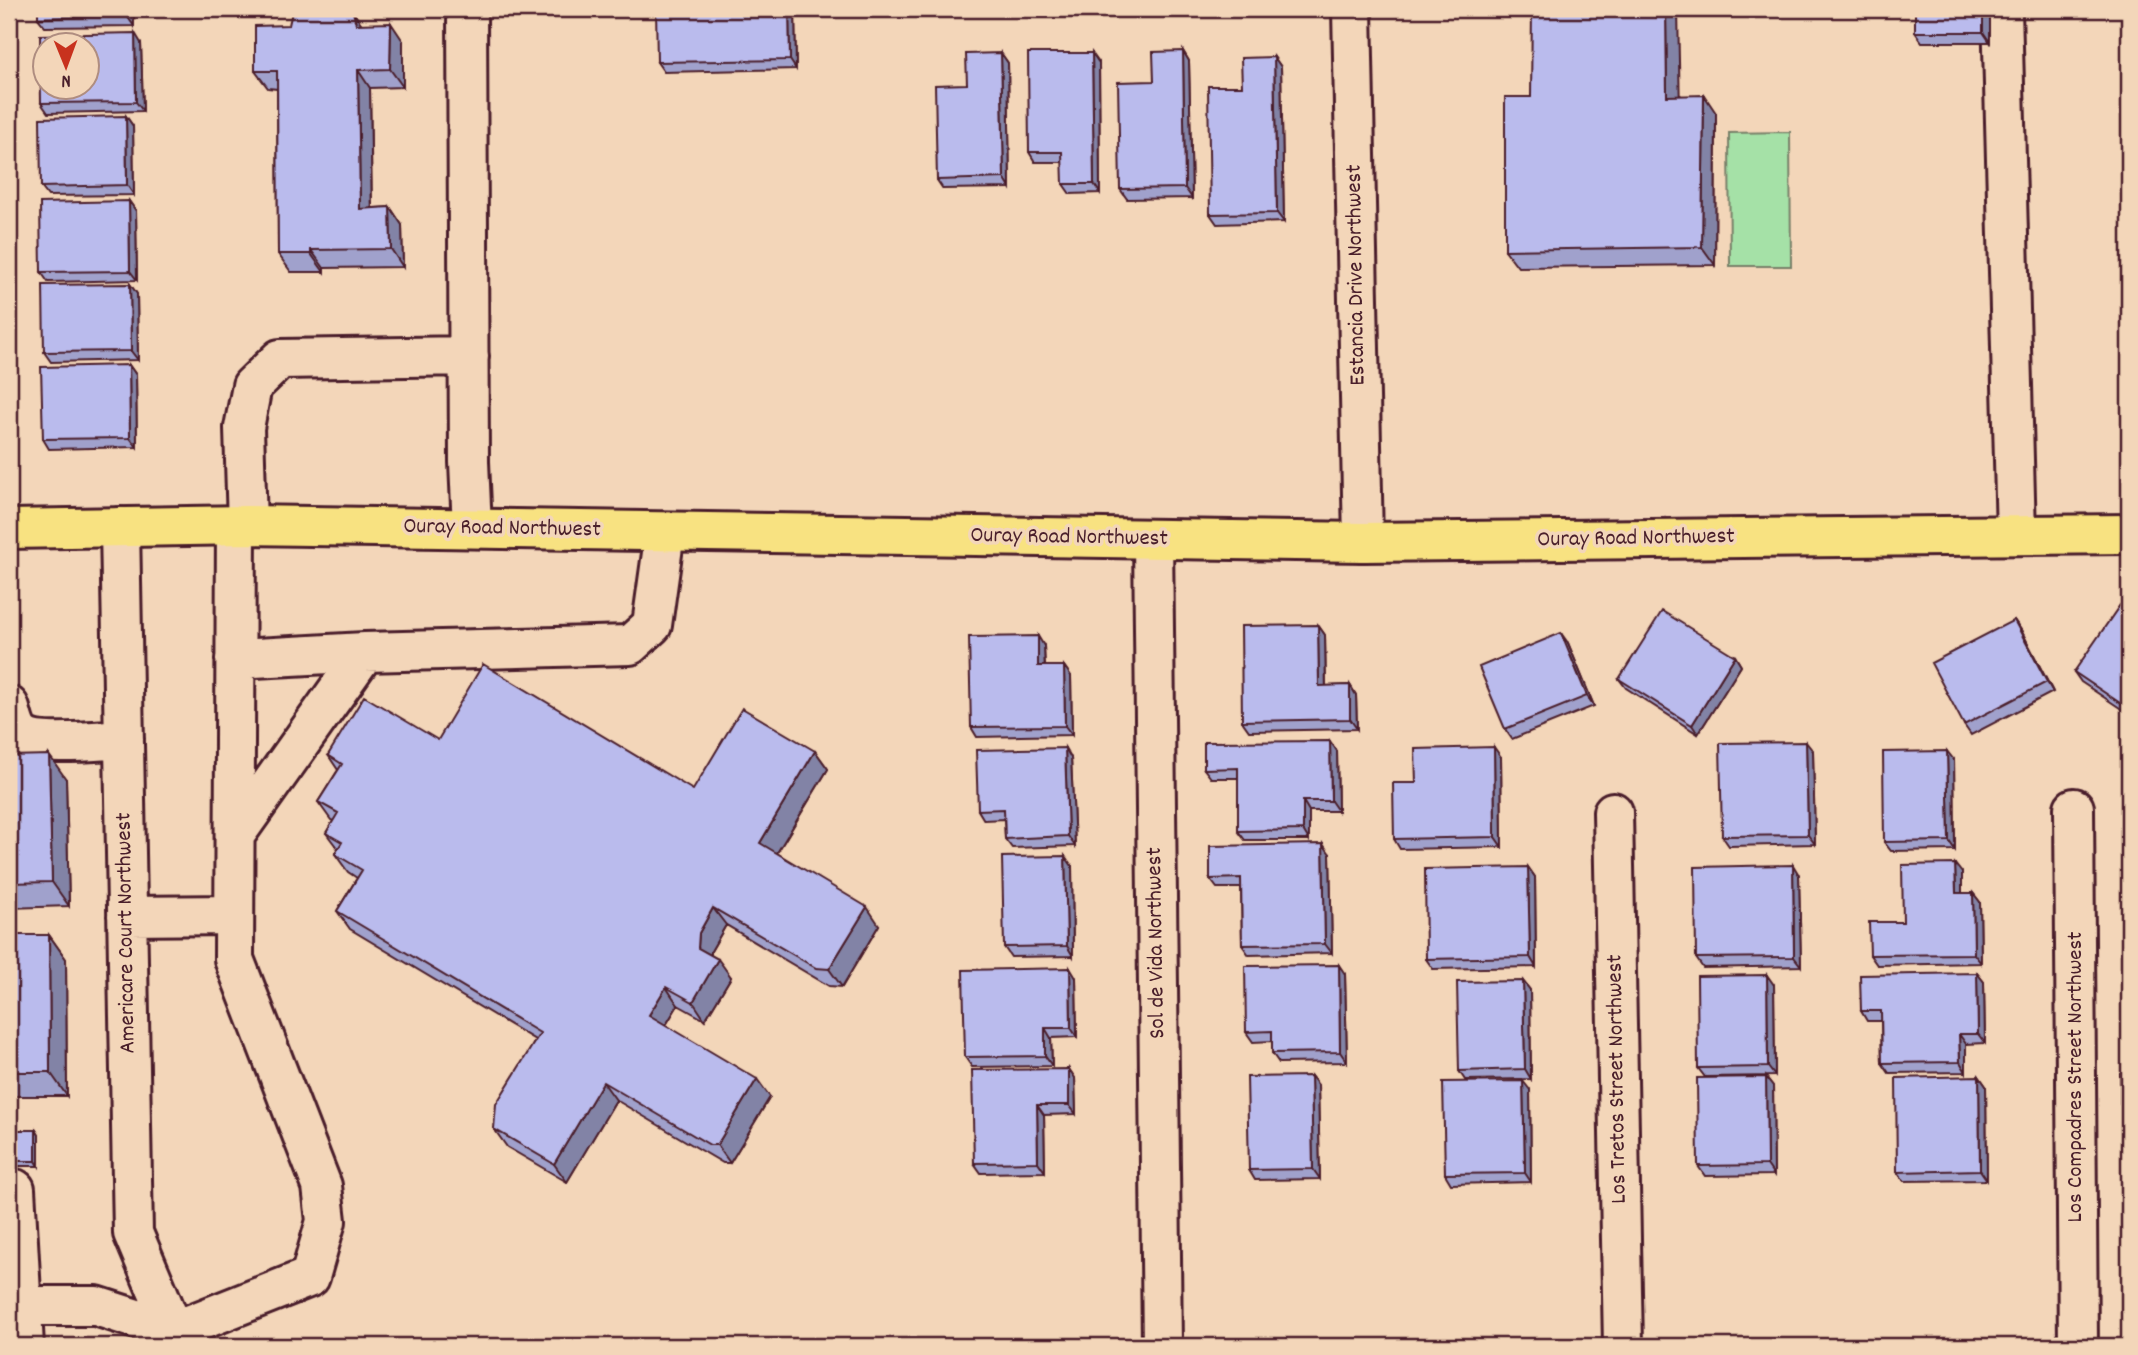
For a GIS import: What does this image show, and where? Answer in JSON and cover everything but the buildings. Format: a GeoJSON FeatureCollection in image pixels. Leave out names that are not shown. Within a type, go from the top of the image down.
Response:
{"type":"FeatureCollection","features":[{"type":"Feature","properties":{"kind":"main road","name":"Ouray Road Northwest"},"geometry":{"type":"LineString","coordinates":[[9,529],[242,525],[1363,542],[2129,534]]}},
{"type":"Feature","properties":{"kind":"street"},"geometry":{"type":"LineString","coordinates":[[467,9],[469,462],[472,528]]}},
{"type":"Feature","properties":{"kind":"street","name":"Estancia Drive Northwest"},"geometry":{"type":"LineString","coordinates":[[1352,9],[1363,542]]}},
{"type":"Feature","properties":{"kind":"street"},"geometry":{"type":"LineString","coordinates":[[2002,9],[2016,535]]}},
{"type":"Feature","properties":{"kind":"street"},"geometry":{"type":"LineString","coordinates":[[15,1305],[96,1306],[185,1339],[310,1277],[326,1222],[322,1186],[234,959],[235,659],[244,428],[252,386],[280,359],[469,356]]}},
{"type":"Feature","properties":{"kind":"street","name":"Americare Court Northwest"},"geometry":{"type":"LineString","coordinates":[[120,527],[133,1233],[185,1339]]}},
{"type":"Feature","properties":{"kind":"street"},"geometry":{"type":"LineString","coordinates":[[235,659],[365,652],[630,645],[652,625],[665,531]]}},
{"type":"Feature","properties":{"kind":"street","name":"Sol de Vida Northwest"},"geometry":{"type":"LineString","coordinates":[[1153,539],[1162,1346]]}},
{"type":"Feature","properties":{"kind":"street"},"geometry":{"type":"LineString","coordinates":[[235,835],[365,652]]}},
{"type":"Feature","properties":{"kind":"street"},"geometry":{"type":"LineString","coordinates":[[9,706],[14,726],[24,737],[51,742],[124,739]]}},
{"type":"Feature","properties":{"kind":"street","name":"Los Compadres Street Northwest"},"geometry":{"type":"LineString","coordinates":[[2074,808],[2078,1346]]}},
{"type":"Feature","properties":{"kind":"street","name":"Los Tretos Street Northwest"},"geometry":{"type":"LineString","coordinates":[[1613,812],[1623,1346]]}},
{"type":"Feature","properties":{"kind":"street"},"geometry":{"type":"LineString","coordinates":[[127,916],[234,915]]}},
{"type":"Feature","properties":{"kind":"street"},"geometry":{"type":"LineString","coordinates":[[9,1189],[15,1189],[15,1305],[24,1346]]}},
{"type":"Feature","properties":{"kind":"green space"},"geometry":{"type":"Polygon","coordinates":[[[1790,132],[1791,266],[1730,266],[1729,133],[1790,132]]]}}]}
